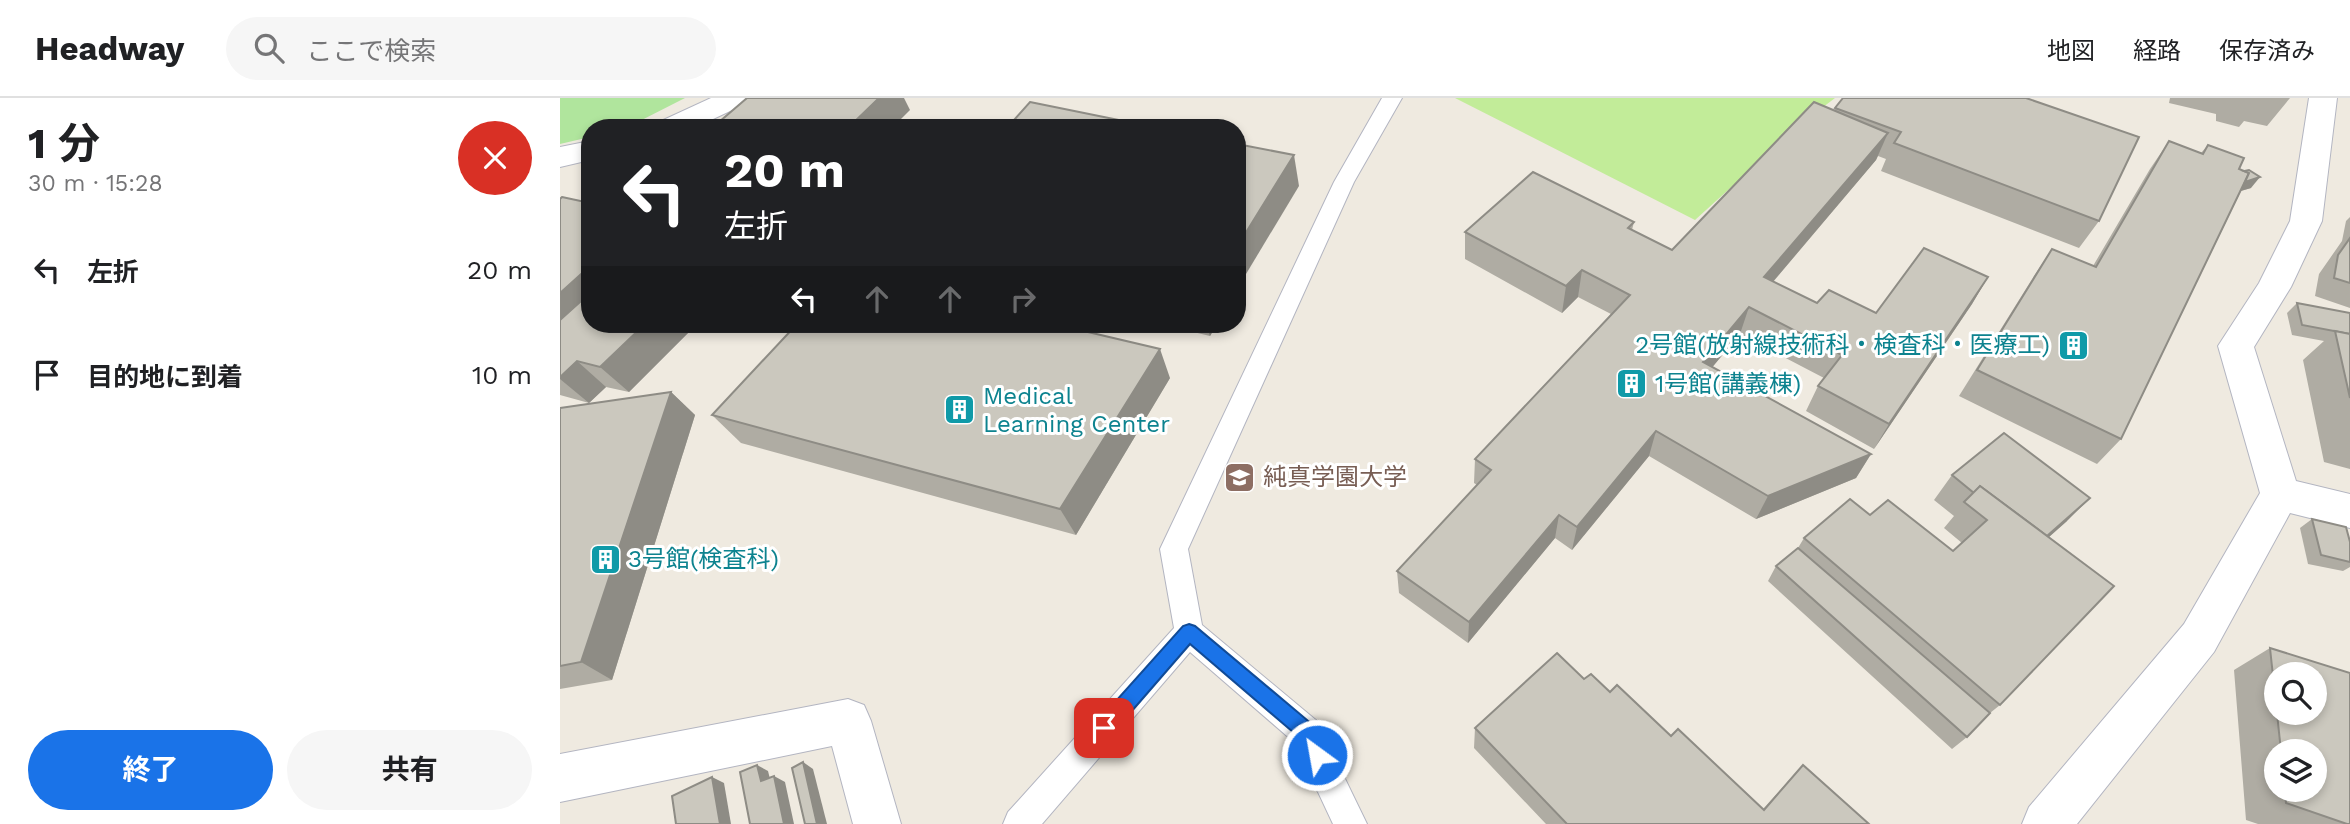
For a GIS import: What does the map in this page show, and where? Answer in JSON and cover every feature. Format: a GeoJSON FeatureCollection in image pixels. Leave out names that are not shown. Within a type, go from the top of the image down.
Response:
{"type":"FeatureCollection","features":[{"type":"Feature","properties":{"kind":"street"},"geometry":{"type":"LineString","coordinates":[[689,119],[735,98]]}},
{"type":"Feature","properties":{"kind":"street"},"geometry":{"type":"LineString","coordinates":[[2046,824],[2199,638],[2280,494],[2236,346],[2274,287],[2306,221],[2323,98]]}},
{"type":"Feature","properties":{"kind":"street"},"geometry":{"type":"LineString","coordinates":[[560,157],[581,152]]}},
{"type":"Feature","properties":{"kind":"street"},"geometry":{"type":"LineString","coordinates":[[2280,494],[2350,511]]}},
{"type":"Feature","properties":{"kind":"street"},"geometry":{"type":"LineString","coordinates":[[560,778],[848,721],[877,824]]}},
{"type":"Feature","properties":{"kind":"lane"},"geometry":{"type":"LineString","coordinates":[[1350,824],[1306,732],[1189,632],[1174,549],[1344,182],[1392,98]]}},
{"type":"Feature","properties":{"kind":"lane"},"geometry":{"type":"LineString","coordinates":[[1020,824],[1189,632]]}},
{"type":"Feature","properties":{"kind":"green space"},"geometry":{"type":"Polygon","coordinates":[[[560,98],[685,98],[644,119],[581,119],[581,139],[560,144],[560,98]]]}},
{"type":"Feature","properties":{"kind":"green space"},"geometry":{"type":"Polygon","coordinates":[[[1455,98],[1835,98],[1801,124],[1695,220],[1455,98]]]}},
{"type":"Feature","properties":{"kind":"building"},"geometry":{"type":"Polygon","coordinates":[[[747,98],[879,98],[857,119],[722,119],[747,98]]]}},
{"type":"Feature","properties":{"kind":"building"},"geometry":{"type":"Polygon","coordinates":[[[1843,98],[2026,98],[2139,137],[2099,221],[1894,143],[1901,132],[1835,108],[1843,98]]]}},
{"type":"Feature","properties":{"kind":"building"},"geometry":{"type":"Polygon","coordinates":[[[1030,102],[1114,119],[1015,119],[1030,102]]]}},
{"type":"Feature","properties":{"kind":"building","name":"1号館(講義棟)"},"geometry":{"type":"Polygon","coordinates":[[[1814,102],[1888,133],[1764,277],[1817,303],[1829,290],[1876,313],[1924,248],[1988,277],[1889,424],[1818,386],[1842,355],[1749,307],[1703,362],[1871,454],[1768,496],[1656,431],[1577,527],[1559,515],[1469,622],[1397,571],[1491,470],[1475,459],[1630,295],[1582,270],[1566,286],[1465,232],[1533,172],[1634,222],[1628,228],[1672,250],[1814,102]]]}},
{"type":"Feature","properties":{"kind":"building","name":"2号館(放射線技術科・検査科・医療工)"},"geometry":{"type":"Polygon","coordinates":[[[2169,141],[2203,154],[2208,145],[2244,158],[2239,169],[2249,173],[2121,439],[1977,370],[2052,249],[2096,267],[2169,141]]]}},
{"type":"Feature","properties":{"kind":"building"},"geometry":{"type":"Polygon","coordinates":[[[1246,146],[1294,155],[1246,232],[1246,146]]]}},
{"type":"Feature","properties":{"kind":"building"},"geometry":{"type":"Polygon","coordinates":[[[2249,170],[2260,177],[2245,182],[2249,173],[2244,171],[2249,170]]]}},
{"type":"Feature","properties":{"kind":"building"},"geometry":{"type":"Polygon","coordinates":[[[562,197],[581,201],[581,274],[560,293],[562,197]]]}},
{"type":"Feature","properties":{"kind":"building"},"geometry":{"type":"Polygon","coordinates":[[[2350,238],[2350,283],[2334,278],[2338,255],[2350,238]]]}},
{"type":"Feature","properties":{"kind":"building"},"geometry":{"type":"Polygon","coordinates":[[[581,301],[581,333],[636,333],[600,367],[577,361],[560,377],[560,320],[581,301]]]}},
{"type":"Feature","properties":{"kind":"building"},"geometry":{"type":"Polygon","coordinates":[[[2297,303],[2350,313],[2350,334],[2302,325],[2297,303]]]}},
{"type":"Feature","properties":{"kind":"building"},"geometry":{"type":"Polygon","coordinates":[[[2335,331],[2350,334],[2350,398],[2335,331]]]}},
{"type":"Feature","properties":{"kind":"building","name":"Medical Learning Center"},"geometry":{"type":"Polygon","coordinates":[[[789,333],[1092,333],[1160,349],[1060,509],[712,415],[789,333]]]}},
{"type":"Feature","properties":{"kind":"building"},"geometry":{"type":"Polygon","coordinates":[[[671,392],[581,662],[560,666],[560,408],[671,392]]]}},
{"type":"Feature","properties":{"kind":"building"},"geometry":{"type":"Polygon","coordinates":[[[2004,433],[2090,498],[2047,536],[1980,486],[1974,493],[1952,475],[2004,433]]]}},
{"type":"Feature","properties":{"kind":"building"},"geometry":{"type":"Polygon","coordinates":[[[1980,486],[2114,586],[2000,705],[1804,538],[1850,499],[1870,515],[1888,500],[1953,551],[1987,520],[1964,502],[1980,486]]]}},
{"type":"Feature","properties":{"kind":"building"},"geometry":{"type":"Polygon","coordinates":[[[2312,519],[2346,527],[2350,542],[2350,562],[2321,555],[2312,519]]]}},
{"type":"Feature","properties":{"kind":"building"},"geometry":{"type":"Polygon","coordinates":[[[1798,548],[1990,713],[1967,737],[1776,566],[1798,548]]]}},
{"type":"Feature","properties":{"kind":"building"},"geometry":{"type":"Polygon","coordinates":[[[2270,648],[2315,662],[2271,662],[2270,648]]]}},
{"type":"Feature","properties":{"kind":"building"},"geometry":{"type":"Polygon","coordinates":[[[1557,653],[1584,679],[1591,674],[1610,692],[1617,685],[1671,736],[1678,729],[1764,810],[1803,765],[1869,824],[1567,824],[1475,728],[1557,653]]]}},
{"type":"Feature","properties":{"kind":"building"},"geometry":{"type":"Polygon","coordinates":[[[2327,666],[2350,673],[2350,824],[2286,803],[2327,802],[2327,739],[2280,739],[2278,725],[2327,725],[2327,666]]]}},
{"type":"Feature","properties":{"kind":"building"},"geometry":{"type":"Polygon","coordinates":[[[803,762],[817,824],[805,824],[792,768],[803,762]]]}},
{"type":"Feature","properties":{"kind":"building"},"geometry":{"type":"Polygon","coordinates":[[[757,765],[761,781],[774,776],[784,824],[750,824],[740,772],[757,765]]]}},
{"type":"Feature","properties":{"kind":"building"},"geometry":{"type":"Polygon","coordinates":[[[712,777],[720,824],[676,824],[672,796],[712,777]]]}},
{"type":"Feature","properties":{"kind":"place","name":"2号館(放射線技術科・検査科・医療工)"},"geometry":{"type":"Point","coordinates":[2073,345]}},
{"type":"Feature","properties":{"kind":"place","name":"1号館(講義棟)"},"geometry":{"type":"Point","coordinates":[1632,384]}},
{"type":"Feature","properties":{"kind":"place","name":"Medical Learning Center"},"geometry":{"type":"Point","coordinates":[960,410]}},
{"type":"Feature","properties":{"kind":"place","name":"純真学園大学"},"geometry":{"type":"Point","coordinates":[1240,477]}},
{"type":"Feature","properties":{"kind":"place","name":"3号館(検査科)"},"geometry":{"type":"Point","coordinates":[605,559]}},
{"type":"Feature","properties":{"kind":"route"},"geometry":{"type":"LineString","coordinates":[[1104,728],[1189,632],[1306,732],[1317,755]]}}]}
